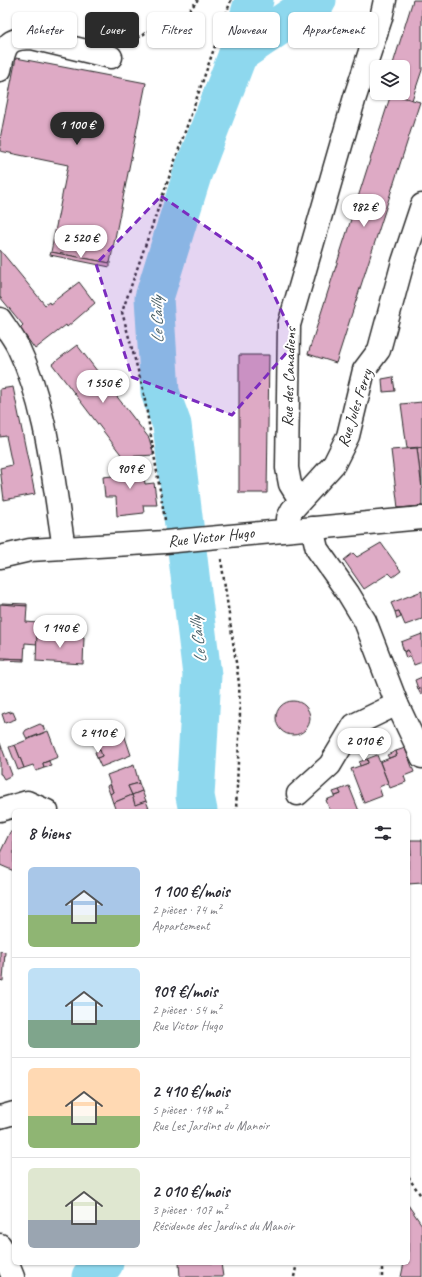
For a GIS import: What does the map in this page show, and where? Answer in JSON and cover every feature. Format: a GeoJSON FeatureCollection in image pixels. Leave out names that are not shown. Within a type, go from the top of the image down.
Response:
{"type":"FeatureCollection","features":[{"type":"Feature","properties":{"kind":"street","name":"Rue des Canadiens"},"geometry":{"type":"LineString","coordinates":[[300,500],[290,484],[287,468],[289,325],[353,105],[381,18],[385,0]]}},
{"type":"Feature","properties":{"kind":"street"},"geometry":{"type":"LineString","coordinates":[[0,70],[4,49],[11,41],[19,38],[32,38],[111,57]]}},
{"type":"Feature","properties":{"kind":"street","name":"Rue Jules Ferry"},"geometry":{"type":"LineString","coordinates":[[288,529],[288,518],[300,500],[334,464],[348,436],[364,370],[379,350],[403,262],[422,205]]}},
{"type":"Feature","properties":{"kind":"street"},"geometry":{"type":"LineString","coordinates":[[0,319],[17,346],[29,374],[42,414],[64,548]]}},
{"type":"Feature","properties":{"kind":"street","name":"Rue Victor Hugo"},"geometry":{"type":"LineString","coordinates":[[0,557],[30,550],[165,542],[288,529],[422,518]]}},
{"type":"Feature","properties":{"kind":"street"},"geometry":{"type":"LineString","coordinates":[[312,528],[317,549],[348,593],[365,621],[397,704],[417,743],[422,757]]}},
{"type":"Feature","properties":{"kind":"street"},"geometry":{"type":"LineString","coordinates":[[298,794],[330,765],[354,725],[397,704]]}},
{"type":"Feature","properties":{"kind":"street"},"geometry":{"type":"LineString","coordinates":[[0,810],[27,802],[43,809]]}},
{"type":"Feature","properties":{"kind":"street"},"geometry":{"type":"LineString","coordinates":[[0,1117],[12,1114]]}},
{"type":"Feature","properties":{"kind":"street"},"geometry":{"type":"LineString","coordinates":[[0,1246],[13,1277]]}},
{"type":"Feature","properties":{"kind":"path"},"geometry":{"type":"LineString","coordinates":[[111,57],[148,31],[179,22],[198,0]]}},
{"type":"Feature","properties":{"kind":"path"},"geometry":{"type":"LineString","coordinates":[[166,514],[144,389],[122,312],[231,0]]}},
{"type":"Feature","properties":{"kind":"path"},"geometry":{"type":"LineString","coordinates":[[221,557],[239,683],[240,713],[236,809]]}},
{"type":"Feature","properties":{"kind":"path"},"geometry":{"type":"LineString","coordinates":[[410,1180],[422,1197]]}},
{"type":"Feature","properties":{"kind":"path"},"geometry":{"type":"LineString","coordinates":[[294,1277],[297,1265]]}},
{"type":"Feature","properties":{"kind":"path"},"geometry":{"type":"LineString","coordinates":[[382,1265],[382,1277]]}},
{"type":"Feature","properties":{"kind":"highlighted area"},"geometry":{"type":"Polygon","coordinates":[[[161,196],[259,263],[296,342],[232,415],[132,377],[96,264],[161,196]]]}},
{"type":"Feature","properties":{"kind":"building"},"geometry":{"type":"Polygon","coordinates":[[[413,0],[422,0],[422,70],[412,100],[410,99],[410,60],[394,60],[413,0]]]}},
{"type":"Feature","properties":{"kind":"building"},"geometry":{"type":"Polygon","coordinates":[[[16,58],[146,83],[110,263],[51,252],[68,165],[0,151],[0,139],[16,58]]]}},
{"type":"Feature","properties":{"kind":"building"},"geometry":{"type":"Polygon","coordinates":[[[410,99],[420,102],[336,363],[308,354],[389,100],[410,99]]]}},
{"type":"Feature","properties":{"kind":"building"},"geometry":{"type":"Polygon","coordinates":[[[0,250],[45,305],[49,302],[50,304],[79,282],[95,303],[67,327],[66,325],[35,349],[20,328],[23,325],[0,297],[0,250]]]}},
{"type":"Feature","properties":{"kind":"building"},"geometry":{"type":"Polygon","coordinates":[[[51,252],[110,263],[110,267],[50,255],[51,252]]]}},
{"type":"Feature","properties":{"kind":"building"},"geometry":{"type":"Polygon","coordinates":[[[77,345],[149,438],[154,455],[123,457],[52,364],[77,345]]]}},
{"type":"Feature","properties":{"kind":"building"},"geometry":{"type":"Polygon","coordinates":[[[239,355],[269,355],[267,493],[239,493],[239,355]]]}},
{"type":"Feature","properties":{"kind":"building"},"geometry":{"type":"Polygon","coordinates":[[[393,377],[395,391],[383,392],[382,379],[393,377]]]}},
{"type":"Feature","properties":{"kind":"building"},"geometry":{"type":"Polygon","coordinates":[[[13,387],[35,494],[4,500],[0,468],[12,465],[6,436],[0,437],[0,389],[13,387]]]}},
{"type":"Feature","properties":{"kind":"building"},"geometry":{"type":"Polygon","coordinates":[[[422,402],[422,447],[407,448],[401,404],[422,402]]]}},
{"type":"Feature","properties":{"kind":"building"},"geometry":{"type":"Polygon","coordinates":[[[422,447],[422,489],[417,448],[422,447]]]}},
{"type":"Feature","properties":{"kind":"building"},"geometry":{"type":"Polygon","coordinates":[[[417,448],[422,489],[422,506],[398,508],[391,450],[417,448]]]}},
{"type":"Feature","properties":{"kind":"building"},"geometry":{"type":"Polygon","coordinates":[[[142,463],[145,484],[154,483],[157,505],[143,505],[144,513],[117,516],[116,497],[105,497],[103,477],[122,475],[121,464],[142,463]]]}},
{"type":"Feature","properties":{"kind":"building"},"geometry":{"type":"Polygon","coordinates":[[[381,543],[401,571],[393,577],[389,573],[364,589],[344,560],[353,553],[357,557],[381,543]]]}},
{"type":"Feature","properties":{"kind":"building"},"geometry":{"type":"Polygon","coordinates":[[[422,591],[422,619],[405,625],[399,611],[395,612],[391,603],[422,591]]]}},
{"type":"Feature","properties":{"kind":"building"},"geometry":{"type":"Polygon","coordinates":[[[2,603],[27,604],[27,606],[2,605],[2,603]]]}},
{"type":"Feature","properties":{"kind":"building"},"geometry":{"type":"Polygon","coordinates":[[[0,604],[27,606],[26,622],[61,625],[60,635],[37,634],[37,644],[25,643],[24,659],[0,658],[0,604]]]}},
{"type":"Feature","properties":{"kind":"building"},"geometry":{"type":"Polygon","coordinates":[[[399,611],[401,617],[397,619],[395,612],[399,611]]]}},
{"type":"Feature","properties":{"kind":"building"},"geometry":{"type":"Polygon","coordinates":[[[37,634],[84,637],[83,664],[36,661],[37,634]]]}},
{"type":"Feature","properties":{"kind":"building"},"geometry":{"type":"Polygon","coordinates":[[[422,634],[422,662],[414,665],[408,650],[404,652],[401,642],[422,634]]]}},
{"type":"Feature","properties":{"kind":"building"},"geometry":{"type":"Polygon","coordinates":[[[408,650],[411,656],[406,658],[404,652],[408,650]]]}},
{"type":"Feature","properties":{"kind":"building"},"geometry":{"type":"Polygon","coordinates":[[[0,658],[24,659],[24,661],[0,660],[0,658]]]}},
{"type":"Feature","properties":{"kind":"building"},"geometry":{"type":"Polygon","coordinates":[[[422,677],[422,687],[418,689],[415,680],[422,677]]]}},
{"type":"Feature","properties":{"kind":"building"},"geometry":{"type":"Polygon","coordinates":[[[422,687],[422,694],[421,695],[418,689],[422,687]]]}},
{"type":"Feature","properties":{"kind":"building"},"geometry":{"type":"Polygon","coordinates":[[[290,701],[296,701],[300,702],[307,708],[310,718],[309,725],[303,732],[296,735],[290,735],[286,734],[279,728],[276,721],[276,715],[277,711],[283,704],[290,701]]]}},
{"type":"Feature","properties":{"kind":"building"},"geometry":{"type":"Polygon","coordinates":[[[10,711],[10,713],[13,712],[16,719],[5,723],[2,714],[10,711]]]}},
{"type":"Feature","properties":{"kind":"building"},"geometry":{"type":"Polygon","coordinates":[[[40,724],[43,726],[45,732],[27,739],[24,733],[26,730],[40,724]]]}},
{"type":"Feature","properties":{"kind":"building"},"geometry":{"type":"Polygon","coordinates":[[[48,731],[58,757],[43,763],[44,768],[36,771],[33,765],[24,768],[15,745],[48,731]]]}},
{"type":"Feature","properties":{"kind":"building"},"geometry":{"type":"Polygon","coordinates":[[[123,731],[131,755],[101,767],[97,758],[102,756],[96,741],[123,731]]]}},
{"type":"Feature","properties":{"kind":"building"},"geometry":{"type":"Polygon","coordinates":[[[0,743],[12,775],[4,779],[0,774],[0,743]]]}},
{"type":"Feature","properties":{"kind":"building"},"geometry":{"type":"Polygon","coordinates":[[[15,745],[24,768],[18,770],[9,747],[15,745]]]}},
{"type":"Feature","properties":{"kind":"building"},"geometry":{"type":"Polygon","coordinates":[[[405,748],[414,772],[404,776],[406,782],[390,788],[380,762],[397,755],[396,751],[405,748]]]}},
{"type":"Feature","properties":{"kind":"building"},"geometry":{"type":"Polygon","coordinates":[[[100,750],[102,756],[97,758],[95,752],[100,750]]]}},
{"type":"Feature","properties":{"kind":"building"},"geometry":{"type":"Polygon","coordinates":[[[396,751],[397,755],[389,758],[387,755],[396,751]]]}},
{"type":"Feature","properties":{"kind":"building"},"geometry":{"type":"Polygon","coordinates":[[[377,755],[388,783],[379,787],[382,796],[364,803],[351,769],[368,763],[367,759],[377,755]]]}},
{"type":"Feature","properties":{"kind":"building"},"geometry":{"type":"Polygon","coordinates":[[[367,759],[368,763],[360,766],[359,762],[367,759]]]}},
{"type":"Feature","properties":{"kind":"building"},"geometry":{"type":"Polygon","coordinates":[[[49,761],[51,766],[44,768],[43,763],[49,761]]]}},
{"type":"Feature","properties":{"kind":"building"},"geometry":{"type":"Polygon","coordinates":[[[134,765],[139,783],[128,786],[132,795],[113,803],[110,794],[113,792],[107,775],[134,765]]]}},
{"type":"Feature","properties":{"kind":"building"},"geometry":{"type":"Polygon","coordinates":[[[139,783],[142,791],[132,795],[128,786],[139,783]]]}},
{"type":"Feature","properties":{"kind":"building"},"geometry":{"type":"Polygon","coordinates":[[[110,784],[113,792],[110,794],[107,786],[110,784]]]}},
{"type":"Feature","properties":{"kind":"building"},"geometry":{"type":"Polygon","coordinates":[[[349,786],[358,809],[329,809],[326,800],[341,794],[339,790],[349,786]]]}},
{"type":"Feature","properties":{"kind":"building"},"geometry":{"type":"Polygon","coordinates":[[[339,790],[341,794],[335,796],[333,792],[339,790]]]}},
{"type":"Feature","properties":{"kind":"building"},"geometry":{"type":"Polygon","coordinates":[[[142,791],[146,801],[135,805],[132,795],[142,791]]]}},
{"type":"Feature","properties":{"kind":"building"},"geometry":{"type":"Polygon","coordinates":[[[132,795],[135,805],[146,801],[149,809],[115,809],[113,803],[132,795]]]}},
{"type":"Feature","properties":{"kind":"building"},"geometry":{"type":"Polygon","coordinates":[[[10,832],[12,832],[12,870],[0,865],[0,853],[10,832]]]}},
{"type":"Feature","properties":{"kind":"building"},"geometry":{"type":"Polygon","coordinates":[[[410,840],[422,840],[422,883],[410,884],[410,840]]]}},
{"type":"Feature","properties":{"kind":"building"},"geometry":{"type":"Polygon","coordinates":[[[0,951],[5,952],[3,981],[0,980],[0,951]]]}},
{"type":"Feature","properties":{"kind":"building"},"geometry":{"type":"Polygon","coordinates":[[[410,1208],[422,1225],[422,1277],[401,1277],[404,1265],[410,1265],[410,1208]]]}},
{"type":"Feature","properties":{"kind":"building"},"geometry":{"type":"Polygon","coordinates":[[[179,1265],[221,1265],[223,1277],[180,1277],[179,1265]]]}},
{"type":"Feature","properties":{"kind":"waterway"},"geometry":{"type":"LineString","coordinates":[[238,54],[254,0]]}},
{"type":"Feature","properties":{"kind":"waterway","name":"Le Cailly"},"geometry":{"type":"LineString","coordinates":[[198,809],[195,796],[202,675],[172,425],[160,392],[154,298],[193,172],[238,54],[317,0]]}},
{"type":"Feature","properties":{"kind":"waterway","name":"Le Cailly"},"geometry":{"type":"LineString","coordinates":[[91,1277],[102,1265]]}}]}
